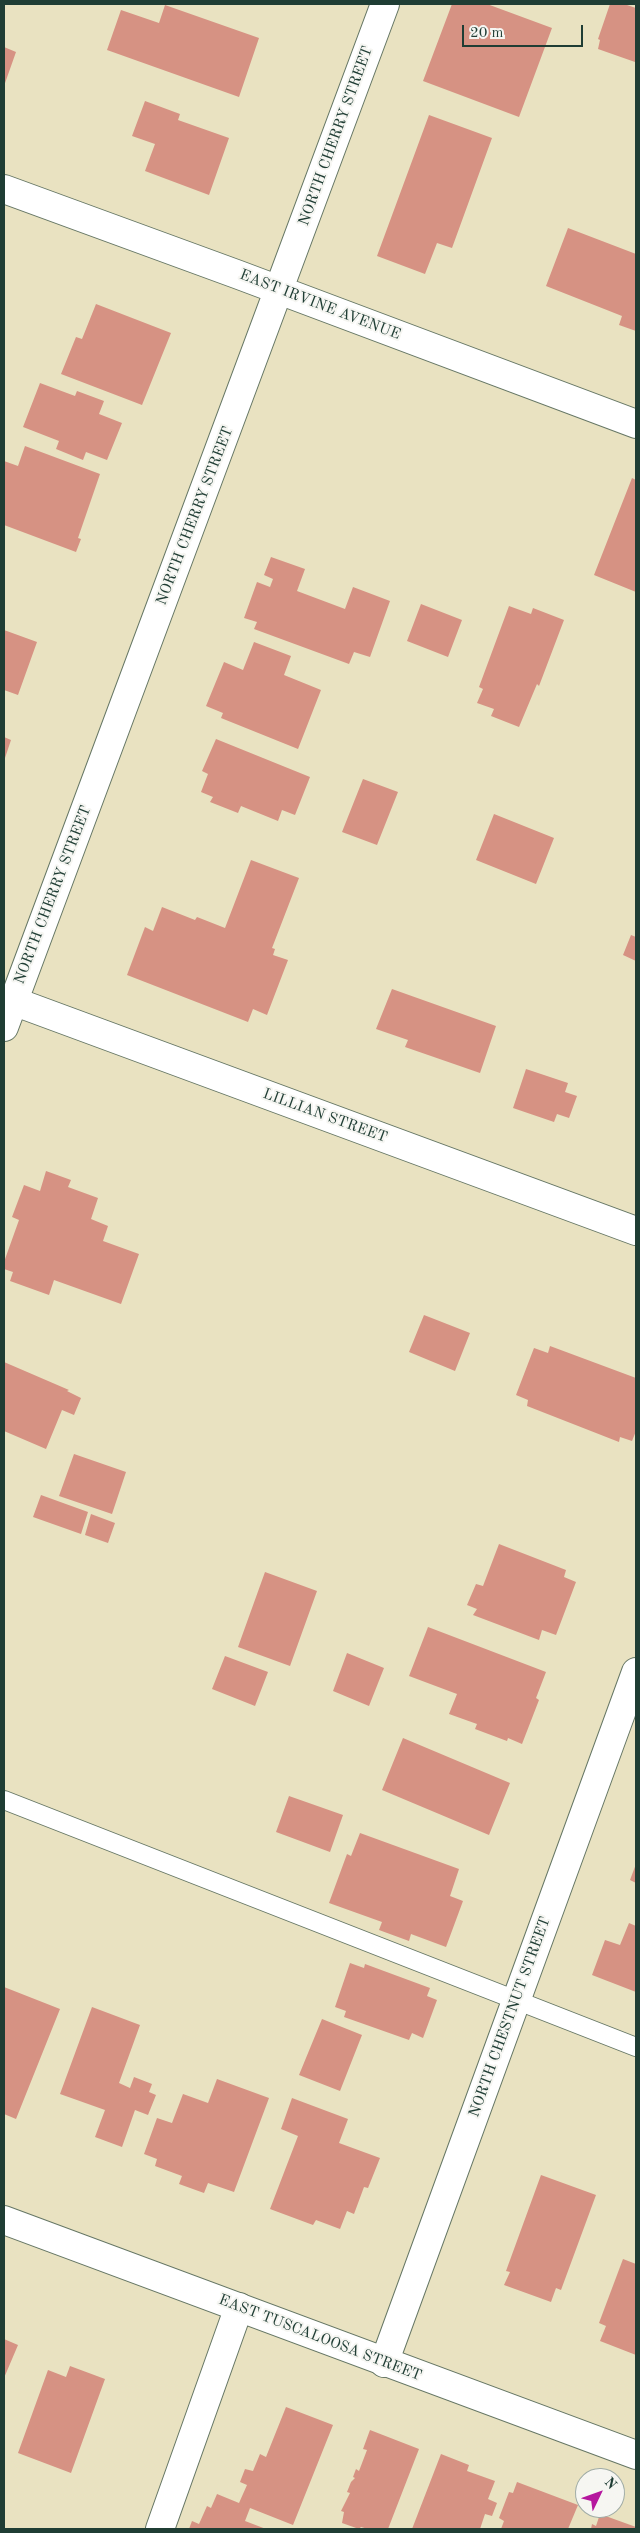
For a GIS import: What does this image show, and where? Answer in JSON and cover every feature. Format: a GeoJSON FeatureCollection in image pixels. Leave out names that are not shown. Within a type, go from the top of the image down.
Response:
{"type":"FeatureCollection","features":[{"type":"Feature","properties":{"kind":"street","name":"NORTH CHERRY STREET"},"geometry":{"type":"LineString","coordinates":[[6,1019],[280,290],[385,4]]}},
{"type":"Feature","properties":{"kind":"street","name":"EAST IRVINE AVENUE"},"geometry":{"type":"LineString","coordinates":[[4,189],[280,290],[636,424]]}},
{"type":"Feature","properties":{"kind":"street","name":"LILLIAN STREET"},"geometry":{"type":"LineString","coordinates":[[6,1019],[636,1231]]}},
{"type":"Feature","properties":{"kind":"street","name":"NORTH CHESTNUT STREET"},"geometry":{"type":"LineString","coordinates":[[384,2362],[636,1672]]}},
{"type":"Feature","properties":{"kind":"street","name":"EAST TUSCALOOSA STREET"},"geometry":{"type":"LineString","coordinates":[[4,2220],[636,2455]]}},
{"type":"Feature","properties":{"kind":"street"},"geometry":{"type":"LineString","coordinates":[[160,2529],[238,2308]]}},
{"type":"Feature","properties":{"kind":"lane"},"geometry":{"type":"LineString","coordinates":[[4,1800],[636,2047]]}},
{"type":"Feature","properties":{"kind":"building"},"geometry":{"type":"Polygon","coordinates":[[[452,4],[487,4],[552,28],[519,117],[423,81],[452,4]]]}},
{"type":"Feature","properties":{"kind":"building"},"geometry":{"type":"Polygon","coordinates":[[[610,4],[624,4],[636,8],[635,62],[598,49],[600,40],[598,39],[610,4]]]}},
{"type":"Feature","properties":{"kind":"building"},"geometry":{"type":"Polygon","coordinates":[[[165,5],[259,38],[239,97],[107,50],[121,10],[159,23],[165,5]]]}},
{"type":"Feature","properties":{"kind":"building"},"geometry":{"type":"Polygon","coordinates":[[[4,47],[16,52],[4,86],[4,47]]]}},
{"type":"Feature","properties":{"kind":"building"},"geometry":{"type":"Polygon","coordinates":[[[145,101],[180,114],[178,120],[229,138],[209,195],[145,171],[155,144],[132,136],[145,101]]]}},
{"type":"Feature","properties":{"kind":"building"},"geometry":{"type":"Polygon","coordinates":[[[429,115],[492,138],[452,248],[437,243],[425,274],[377,256],[429,115]]]}},
{"type":"Feature","properties":{"kind":"building"},"geometry":{"type":"Polygon","coordinates":[[[568,228],[636,254],[636,331],[619,325],[622,316],[546,286],[568,228]]]}},
{"type":"Feature","properties":{"kind":"building"},"geometry":{"type":"Polygon","coordinates":[[[96,304],[171,333],[142,405],[61,374],[76,337],[82,339],[96,304]]]}},
{"type":"Feature","properties":{"kind":"building"},"geometry":{"type":"Polygon","coordinates":[[[40,383],[75,396],[77,391],[104,401],[99,414],[122,423],[107,460],[86,452],[83,460],[56,449],[59,441],[23,427],[40,383]]]}},
{"type":"Feature","properties":{"kind":"building"},"geometry":{"type":"Polygon","coordinates":[[[25,446],[100,474],[78,538],[81,539],[76,552],[4,525],[4,461],[18,466],[25,446]]]}},
{"type":"Feature","properties":{"kind":"building"},"geometry":{"type":"Polygon","coordinates":[[[632,478],[636,480],[636,592],[594,575],[632,478]]]}},
{"type":"Feature","properties":{"kind":"building"},"geometry":{"type":"Polygon","coordinates":[[[271,557],[305,569],[297,591],[345,609],[353,587],[390,601],[370,657],[354,652],[349,664],[254,629],[257,622],[244,618],[257,582],[270,587],[273,579],[264,575],[271,557]]]}},
{"type":"Feature","properties":{"kind":"building"},"geometry":{"type":"Polygon","coordinates":[[[421,604],[462,620],[448,657],[407,641],[421,604]]]}},
{"type":"Feature","properties":{"kind":"building"},"geometry":{"type":"Polygon","coordinates":[[[509,606],[531,614],[533,608],[564,620],[539,686],[537,684],[519,727],[491,716],[494,709],[477,703],[483,689],[479,687],[509,606]]]}},
{"type":"Feature","properties":{"kind":"building"},"geometry":{"type":"Polygon","coordinates":[[[4,630],[37,642],[18,695],[4,690],[4,630]]]}},
{"type":"Feature","properties":{"kind":"building"},"geometry":{"type":"Polygon","coordinates":[[[254,642],[291,656],[284,675],[321,690],[298,749],[221,718],[223,713],[206,706],[224,662],[243,670],[254,642]]]}},
{"type":"Feature","properties":{"kind":"building"},"geometry":{"type":"Polygon","coordinates":[[[4,737],[11,740],[4,761],[4,737]]]}},
{"type":"Feature","properties":{"kind":"building"},"geometry":{"type":"Polygon","coordinates":[[[216,739],[310,777],[295,815],[282,810],[278,821],[241,806],[238,813],[210,802],[213,797],[201,792],[208,774],[202,771],[216,739]]]}},
{"type":"Feature","properties":{"kind":"building"},"geometry":{"type":"Polygon","coordinates":[[[363,779],[398,792],[377,845],[342,832],[363,779]]]}},
{"type":"Feature","properties":{"kind":"building"},"geometry":{"type":"Polygon","coordinates":[[[494,814],[554,838],[536,884],[476,860],[494,814]]]}},
{"type":"Feature","properties":{"kind":"building"},"geometry":{"type":"Polygon","coordinates":[[[251,860],[299,878],[272,948],[275,949],[273,955],[288,960],[267,1015],[253,1009],[248,1022],[127,975],[145,927],[153,931],[162,907],[195,920],[197,917],[225,928],[251,860]]]}},
{"type":"Feature","properties":{"kind":"building"},"geometry":{"type":"Polygon","coordinates":[[[631,935],[636,937],[636,961],[623,955],[631,935]]]}},
{"type":"Feature","properties":{"kind":"building"},"geometry":{"type":"Polygon","coordinates":[[[392,989],[496,1026],[480,1073],[405,1047],[408,1040],[376,1029],[392,989]]]}},
{"type":"Feature","properties":{"kind":"building"},"geometry":{"type":"Polygon","coordinates":[[[526,1069],[568,1083],[565,1092],[577,1096],[569,1118],[557,1114],[554,1122],[513,1108],[526,1069]]]}},
{"type":"Feature","properties":{"kind":"building"},"geometry":{"type":"Polygon","coordinates":[[[46,1171],[71,1180],[68,1187],[98,1198],[91,1219],[108,1226],[103,1241],[139,1254],[121,1304],[54,1280],[49,1295],[10,1281],[13,1272],[4,1269],[4,1262],[19,1220],[12,1217],[24,1185],[40,1191],[46,1171]]]}},
{"type":"Feature","properties":{"kind":"building"},"geometry":{"type":"Polygon","coordinates":[[[424,1315],[470,1333],[455,1371],[409,1352],[424,1315]]]}},
{"type":"Feature","properties":{"kind":"building"},"geometry":{"type":"Polygon","coordinates":[[[550,1346],[636,1378],[636,1431],[632,1441],[620,1437],[619,1442],[527,1406],[528,1400],[516,1395],[534,1348],[548,1353],[550,1346]]]}},
{"type":"Feature","properties":{"kind":"building"},"geometry":{"type":"Polygon","coordinates":[[[4,1362],[69,1390],[67,1391],[81,1398],[74,1415],[62,1410],[46,1449],[4,1431],[4,1362]]]}},
{"type":"Feature","properties":{"kind":"building"},"geometry":{"type":"Polygon","coordinates":[[[74,1454],[126,1472],[112,1514],[59,1496],[74,1454]]]}},
{"type":"Feature","properties":{"kind":"building"},"geometry":{"type":"Polygon","coordinates":[[[41,1495],[88,1512],[81,1534],[33,1517],[41,1495]]]}},
{"type":"Feature","properties":{"kind":"building"},"geometry":{"type":"Polygon","coordinates":[[[91,1514],[115,1523],[108,1543],[85,1535],[91,1514]]]}},
{"type":"Feature","properties":{"kind":"building"},"geometry":{"type":"Polygon","coordinates":[[[499,1544],[566,1570],[564,1577],[576,1582],[556,1635],[542,1630],[539,1640],[473,1615],[477,1609],[467,1605],[476,1584],[483,1586],[499,1544]]]}},
{"type":"Feature","properties":{"kind":"building"},"geometry":{"type":"Polygon","coordinates":[[[265,1572],[317,1591],[290,1666],[238,1647],[265,1572]]]}},
{"type":"Feature","properties":{"kind":"building"},"geometry":{"type":"Polygon","coordinates":[[[428,1627],[546,1672],[536,1698],[539,1700],[522,1744],[508,1738],[507,1741],[475,1729],[477,1724],[449,1714],[457,1694],[409,1676],[428,1627]]]}},
{"type":"Feature","properties":{"kind":"building"},"geometry":{"type":"Polygon","coordinates":[[[347,1653],[384,1668],[369,1706],[333,1691],[347,1653]]]}},
{"type":"Feature","properties":{"kind":"building"},"geometry":{"type":"Polygon","coordinates":[[[225,1656],[268,1672],[255,1706],[212,1689],[225,1656]]]}},
{"type":"Feature","properties":{"kind":"building"},"geometry":{"type":"Polygon","coordinates":[[[403,1738],[510,1783],[489,1835],[382,1790],[403,1738]]]}},
{"type":"Feature","properties":{"kind":"building"},"geometry":{"type":"Polygon","coordinates":[[[289,1796],[343,1815],[330,1852],[276,1832],[289,1796]]]}},
{"type":"Feature","properties":{"kind":"building"},"geometry":{"type":"Polygon","coordinates":[[[360,1833],[459,1869],[450,1896],[463,1901],[446,1947],[411,1934],[409,1941],[379,1930],[382,1922],[329,1903],[347,1854],[351,1856],[360,1833]]]}},
{"type":"Feature","properties":{"kind":"building"},"geometry":{"type":"Polygon","coordinates":[[[636,1864],[636,1883],[630,1880],[636,1864]]]}},
{"type":"Feature","properties":{"kind":"building"},"geometry":{"type":"Polygon","coordinates":[[[629,1923],[636,1926],[636,1992],[592,1975],[605,1940],[620,1945],[629,1923]]]}},
{"type":"Feature","properties":{"kind":"building"},"geometry":{"type":"Polygon","coordinates":[[[350,1963],[364,1968],[365,1964],[430,1988],[427,1996],[437,2000],[423,2038],[412,2033],[409,2040],[344,2017],[346,2011],[335,2007],[350,1963]]]}},
{"type":"Feature","properties":{"kind":"building"},"geometry":{"type":"Polygon","coordinates":[[[4,1987],[60,2009],[16,2119],[4,2114],[4,1987]]]}},
{"type":"Feature","properties":{"kind":"building"},"geometry":{"type":"Polygon","coordinates":[[[92,2007],[140,2025],[119,2083],[130,2088],[134,2077],[152,2084],[149,2092],[156,2095],[148,2115],[135,2110],[122,2147],[95,2137],[105,2110],[60,2094],[92,2007]]]}},
{"type":"Feature","properties":{"kind":"building"},"geometry":{"type":"Polygon","coordinates":[[[322,2019],[362,2035],[340,2091],[299,2075],[322,2019]]]}},
{"type":"Feature","properties":{"kind":"building"},"geometry":{"type":"Polygon","coordinates":[[[217,2079],[269,2098],[234,2192],[208,2183],[204,2193],[179,2184],[182,2176],[155,2166],[157,2159],[144,2154],[157,2118],[172,2123],[183,2094],[208,2103],[217,2079]]]}},
{"type":"Feature","properties":{"kind":"building"},"geometry":{"type":"Polygon","coordinates":[[[292,2098],[348,2119],[339,2143],[380,2158],[368,2188],[364,2187],[354,2214],[347,2211],[340,2229],[316,2220],[313,2225],[270,2209],[298,2136],[281,2129],[292,2098]]]}},
{"type":"Feature","properties":{"kind":"building"},"geometry":{"type":"Polygon","coordinates":[[[541,2175],[596,2195],[561,2290],[556,2288],[551,2302],[504,2285],[510,2272],[506,2271],[541,2175]]]}},
{"type":"Feature","properties":{"kind":"building"},"geometry":{"type":"Polygon","coordinates":[[[623,2259],[636,2264],[636,2355],[600,2341],[606,2326],[599,2323],[623,2259]]]}},
{"type":"Feature","properties":{"kind":"building"},"geometry":{"type":"Polygon","coordinates":[[[4,2339],[18,2345],[4,2378],[4,2339]]]}},
{"type":"Feature","properties":{"kind":"building"},"geometry":{"type":"Polygon","coordinates":[[[70,2366],[105,2379],[71,2473],[18,2453],[48,2370],[66,2377],[70,2366]]]}},
{"type":"Feature","properties":{"kind":"building"},"geometry":{"type":"Polygon","coordinates":[[[286,2407],[333,2425],[293,2525],[250,2508],[245,2521],[266,2529],[189,2529],[192,2521],[199,2524],[207,2506],[211,2508],[217,2494],[239,2503],[247,2485],[240,2482],[245,2469],[253,2471],[260,2454],[266,2457],[286,2407]]]}},
{"type":"Feature","properties":{"kind":"building"},"geometry":{"type":"Polygon","coordinates":[[[370,2430],[419,2449],[388,2529],[361,2527],[359,2529],[342,2523],[344,2512],[341,2511],[350,2493],[347,2492],[355,2478],[353,2477],[356,2469],[359,2471],[367,2450],[363,2449],[370,2430]]]}},
{"type":"Feature","properties":{"kind":"building"},"geometry":{"type":"Polygon","coordinates":[[[441,2454],[469,2465],[467,2471],[495,2481],[488,2499],[497,2503],[492,2516],[485,2514],[480,2529],[412,2529],[441,2454]]]}},
{"type":"Feature","properties":{"kind":"building"},"geometry":{"type":"Polygon","coordinates":[[[517,2482],[575,2504],[575,2512],[568,2529],[501,2529],[504,2521],[499,2518],[509,2492],[513,2493],[517,2482]]]}},
{"type":"Feature","properties":{"kind":"building"},"geometry":{"type":"Polygon","coordinates":[[[599,2518],[611,2518],[636,2527],[636,2529],[591,2529],[592,2524],[596,2526],[599,2518]]]}}]}
